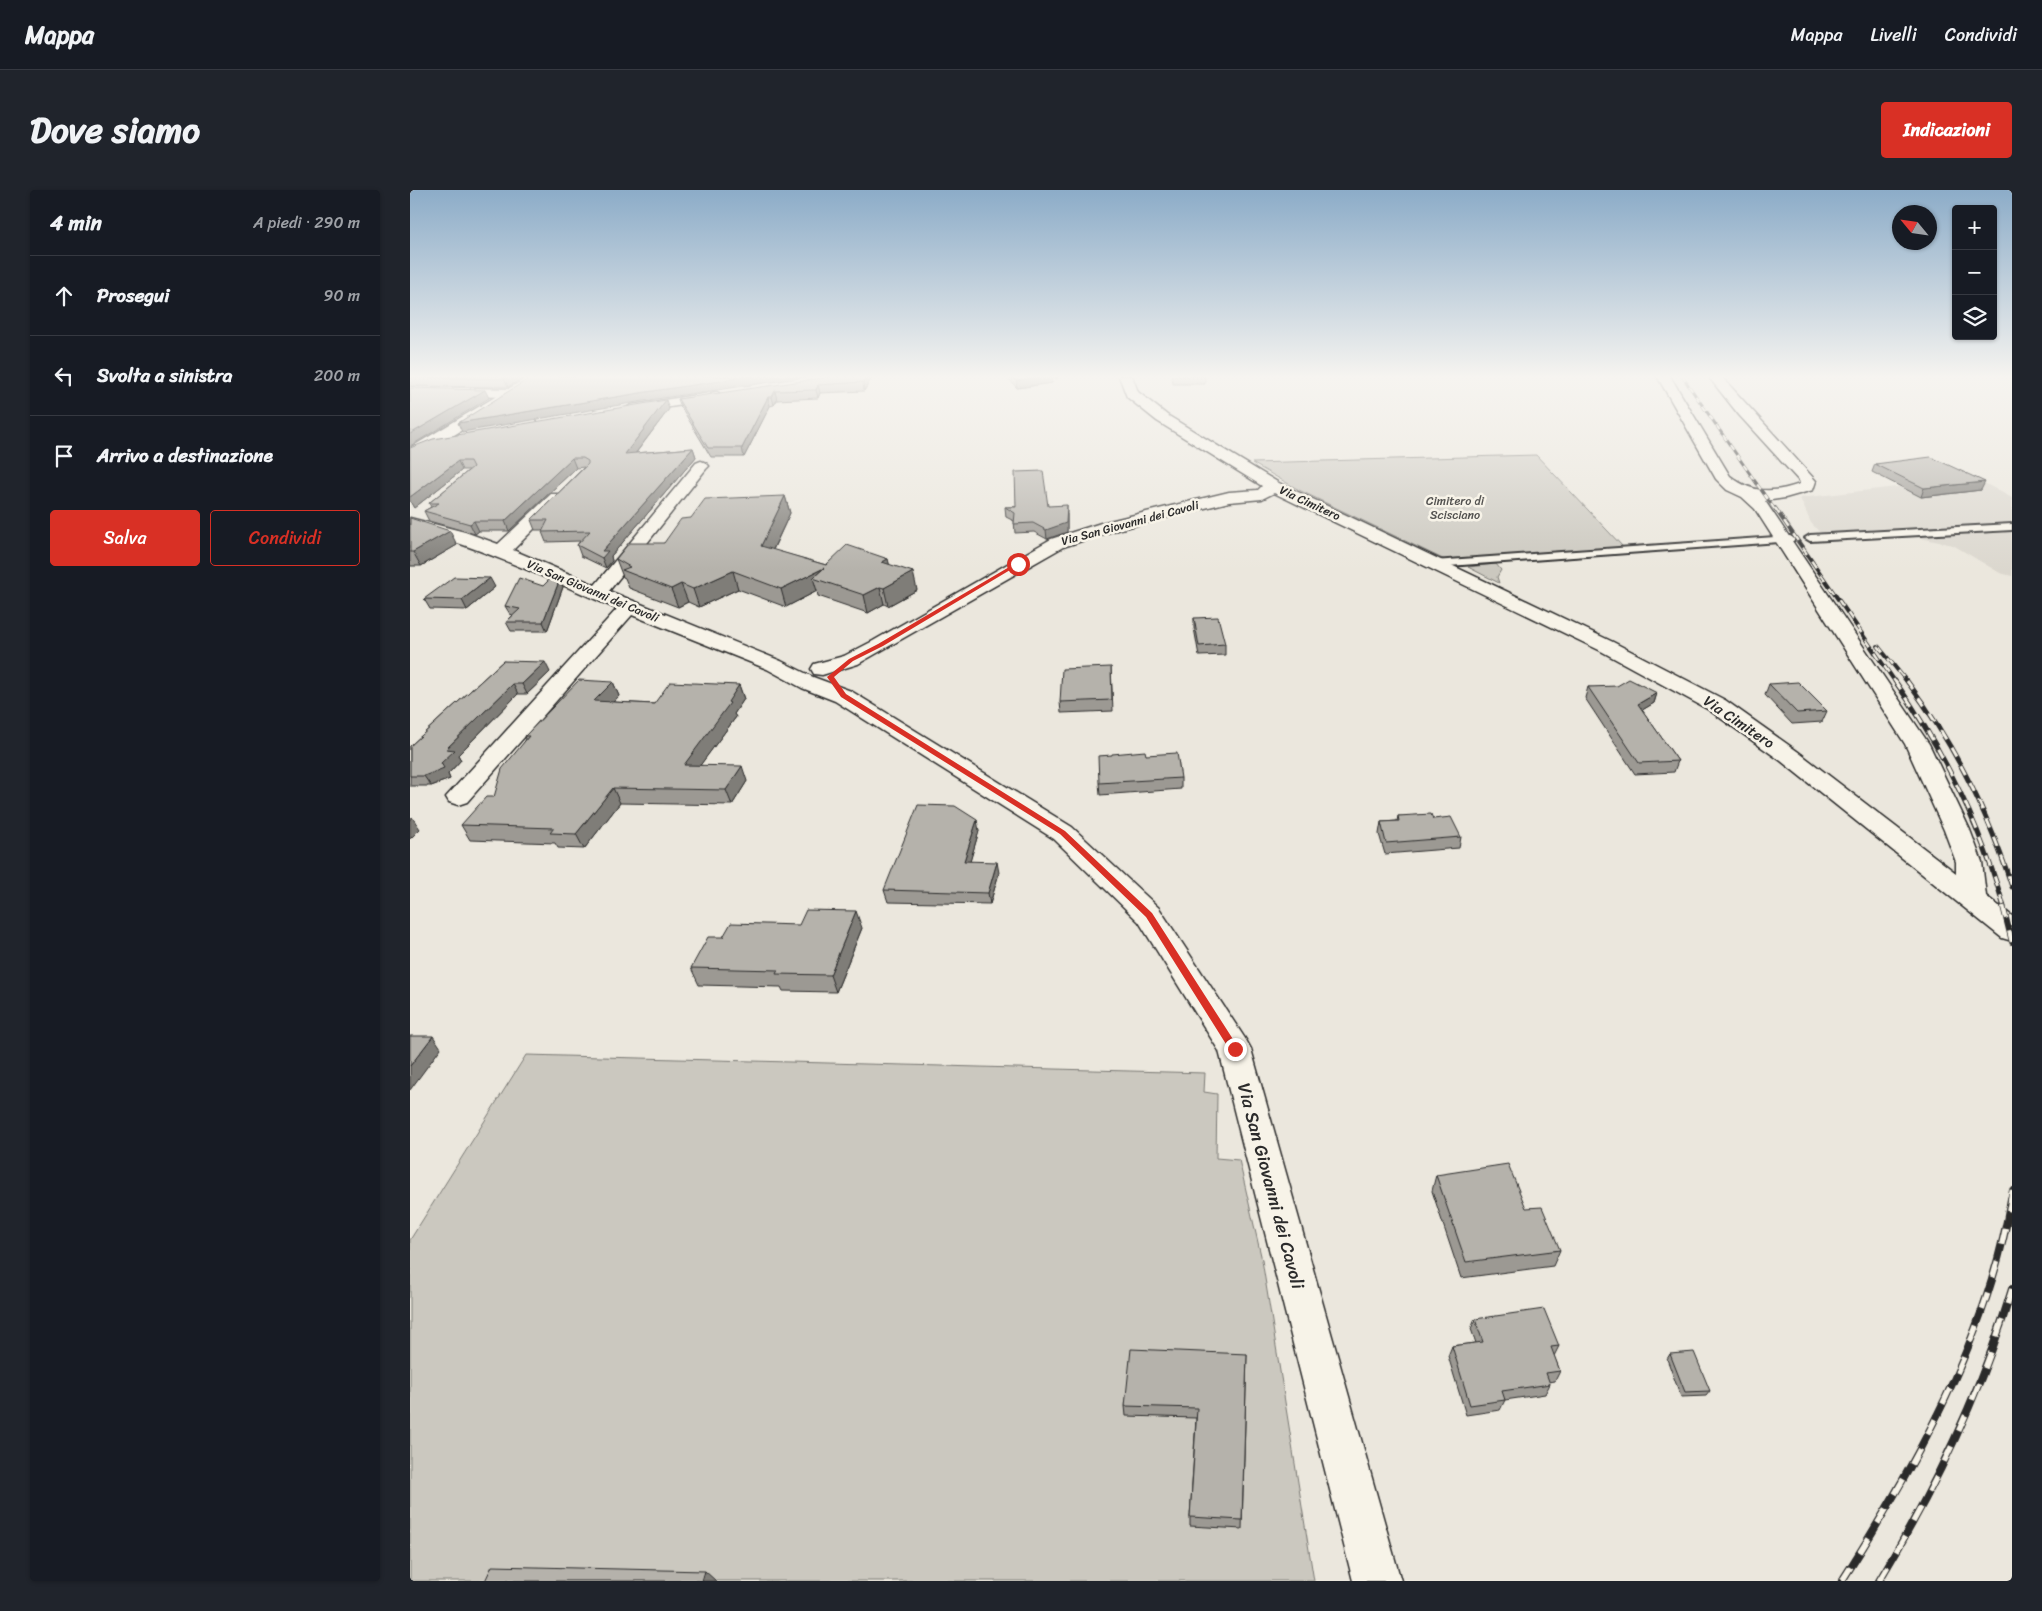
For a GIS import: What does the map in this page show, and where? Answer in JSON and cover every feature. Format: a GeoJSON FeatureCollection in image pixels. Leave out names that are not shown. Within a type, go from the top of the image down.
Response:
{"type":"FeatureCollection","features":[{"type":"Feature","properties":{"kind":"street"},"geometry":{"type":"LineString","coordinates":[[410,454],[437,441]]}},
{"type":"Feature","properties":{"kind":"street"},"geometry":{"type":"LineString","coordinates":[[432,444],[449,441]]}},
{"type":"Feature","properties":{"kind":"street","name":"Via Cimitero"},"geometry":{"type":"LineString","coordinates":[[1200,441],[1267,482],[1631,658],[1717,705],[1789,756],[2012,931]]}},
{"type":"Feature","properties":{"kind":"street"},"geometry":{"type":"LineString","coordinates":[[1702,441],[1724,479],[1730,485],[1748,493],[1779,496],[1790,494],[1809,485],[1808,481],[1771,441]]}},
{"type":"Feature","properties":{"kind":"street"},"geometry":{"type":"LineString","coordinates":[[598,593],[701,466]]}},
{"type":"Feature","properties":{"kind":"street","name":"Via San Giovanni dei Cavoli"},"geometry":{"type":"LineString","coordinates":[[1229,497],[1262,494],[1267,482]]}},
{"type":"Feature","properties":{"kind":"street","name":"Via San Giovanni dei Cavoli"},"geometry":{"type":"LineString","coordinates":[[823,678],[851,660],[1057,543],[1107,527],[1229,497],[1267,482]]}},
{"type":"Feature","properties":{"kind":"street"},"geometry":{"type":"LineString","coordinates":[[501,551],[569,486]]}},
{"type":"Feature","properties":{"kind":"street"},"geometry":{"type":"LineString","coordinates":[[1748,493],[1761,506],[1786,539],[1917,744],[1958,830],[1969,862],[1972,898]]}},
{"type":"Feature","properties":{"kind":"street","name":"Via San Giovanni dei Cavoli"},"geometry":{"type":"LineString","coordinates":[[1249,495],[1307,501]]}},
{"type":"Feature","properties":{"kind":"street"},"geometry":{"type":"LineString","coordinates":[[410,522],[424,510]]}},
{"type":"Feature","properties":{"kind":"street","name":"Via San Giovanni dei Cavoli"},"geometry":{"type":"LineString","coordinates":[[410,522],[459,536],[501,551],[629,607],[774,665],[823,678],[1063,832],[1149,915],[1235,1049],[1377,1581]]}},
{"type":"Feature","properties":{"kind":"street"},"geometry":{"type":"LineString","coordinates":[[458,797],[629,607]]}},
{"type":"Feature","properties":{"kind":"lane"},"geometry":{"type":"LineString","coordinates":[[1810,538],[2012,528]]}},
{"type":"Feature","properties":{"kind":"lane"},"geometry":{"type":"LineString","coordinates":[[1434,564],[1786,539]]}},
{"type":"Feature","properties":{"kind":"shaded area"},"geometry":{"type":"Polygon","coordinates":[[[1975,478],[2012,498],[2012,576],[2000,573],[1953,545],[1916,537],[1827,540],[1811,523],[1800,498],[1975,478]]]}},
{"type":"Feature","properties":{"kind":"green space","name":"Cimitero di Scisciano"},"geometry":{"type":"Polygon","coordinates":[[[1536,455],[1624,548],[1445,560],[1301,491],[1252,463],[1536,455]]]}},
{"type":"Feature","properties":{"kind":"green space"},"geometry":{"type":"Polygon","coordinates":[[[1496,564],[1501,570],[1497,577],[1499,583],[1468,567],[1496,564]]]}},
{"type":"Feature","properties":{"kind":"green space"},"geometry":{"type":"Polygon","coordinates":[[[526,1055],[1205,1073],[1204,1092],[1217,1094],[1216,1158],[1239,1160],[1262,1260],[1314,1581],[410,1581],[410,1240],[526,1055]]]}},
{"type":"Feature","properties":{"kind":"building"},"geometry":{"type":"Polygon","coordinates":[[[428,441],[635,441],[625,454],[693,448],[602,551],[608,551],[602,558],[577,545],[590,531],[542,532],[548,520],[531,520],[588,464],[588,461],[583,458],[572,458],[505,521],[474,521],[470,524],[424,511],[439,503],[429,503],[473,467],[470,461],[458,461],[410,497],[410,448],[428,441]]]}},
{"type":"Feature","properties":{"kind":"building"},"geometry":{"type":"Polygon","coordinates":[[[704,441],[746,441],[742,448],[708,448],[704,441]]]}},
{"type":"Feature","properties":{"kind":"building"},"geometry":{"type":"Polygon","coordinates":[[[1931,457],[1985,482],[1924,488],[1875,464],[1931,457]]]}},
{"type":"Feature","properties":{"kind":"building"},"geometry":{"type":"Polygon","coordinates":[[[1043,471],[1048,506],[1067,505],[1066,523],[1046,530],[1033,523],[1014,524],[1015,513],[1005,507],[1016,507],[1015,472],[1043,471]]]}},
{"type":"Feature","properties":{"kind":"building"},"geometry":{"type":"Polygon","coordinates":[[[785,496],[761,546],[826,565],[847,545],[888,559],[882,562],[913,572],[884,588],[880,587],[864,595],[813,578],[824,568],[781,589],[733,571],[693,589],[681,584],[671,589],[622,570],[630,567],[616,559],[629,543],[664,543],[681,519],[691,518],[705,499],[785,496]]]}},
{"type":"Feature","properties":{"kind":"building"},"geometry":{"type":"Polygon","coordinates":[[[410,518],[450,531],[410,552],[410,518]]]}},
{"type":"Feature","properties":{"kind":"building"},"geometry":{"type":"Polygon","coordinates":[[[553,576],[560,579],[543,622],[506,622],[520,609],[505,606],[519,578],[543,586],[553,576]]]}},
{"type":"Feature","properties":{"kind":"building"},"geometry":{"type":"Polygon","coordinates":[[[454,577],[490,578],[462,600],[424,599],[454,577]]]}},
{"type":"Feature","properties":{"kind":"building"},"geometry":{"type":"Polygon","coordinates":[[[1218,617],[1225,644],[1199,646],[1194,618],[1218,617]]]}},
{"type":"Feature","properties":{"kind":"building"},"geometry":{"type":"Polygon","coordinates":[[[503,661],[545,662],[522,684],[513,684],[446,749],[455,750],[441,763],[444,768],[424,776],[410,776],[410,746],[503,661]]]}},
{"type":"Feature","properties":{"kind":"building"},"geometry":{"type":"Polygon","coordinates":[[[1111,667],[1112,700],[1060,702],[1062,669],[1111,667]]]}},
{"type":"Feature","properties":{"kind":"building"},"geometry":{"type":"Polygon","coordinates":[[[1629,679],[1657,693],[1638,704],[1678,761],[1639,763],[1588,687],[1617,686],[1629,679]]]}},
{"type":"Feature","properties":{"kind":"building"},"geometry":{"type":"Polygon","coordinates":[[[579,680],[613,682],[594,701],[654,704],[670,682],[739,685],[728,702],[730,703],[684,765],[742,766],[726,790],[613,788],[576,834],[550,833],[554,828],[461,825],[486,797],[494,797],[502,769],[529,736],[525,736],[579,680]]]}},
{"type":"Feature","properties":{"kind":"building"},"geometry":{"type":"Polygon","coordinates":[[[1798,682],[1827,711],[1797,713],[1769,684],[1798,682]]]}},
{"type":"Feature","properties":{"kind":"building"},"geometry":{"type":"Polygon","coordinates":[[[1145,751],[1146,755],[1177,753],[1181,778],[1099,783],[1098,756],[1145,751]]]}},
{"type":"Feature","properties":{"kind":"building"},"geometry":{"type":"Polygon","coordinates":[[[918,805],[955,806],[977,820],[964,861],[997,862],[988,893],[884,890],[918,805]]]}},
{"type":"Feature","properties":{"kind":"building"},"geometry":{"type":"Polygon","coordinates":[[[1431,814],[1433,819],[1451,817],[1461,837],[1386,843],[1381,822],[1399,821],[1398,816],[1431,814]]]}},
{"type":"Feature","properties":{"kind":"building"},"geometry":{"type":"Polygon","coordinates":[[[806,910],[856,911],[830,975],[776,974],[778,970],[691,968],[708,937],[723,937],[731,923],[799,925],[806,910]]]}},
{"type":"Feature","properties":{"kind":"building"},"geometry":{"type":"Polygon","coordinates":[[[410,1036],[433,1036],[410,1066],[410,1036]]]}},
{"type":"Feature","properties":{"kind":"building"},"geometry":{"type":"Polygon","coordinates":[[[1508,1164],[1526,1208],[1542,1207],[1560,1250],[1466,1262],[1436,1175],[1508,1164]]]}},
{"type":"Feature","properties":{"kind":"building"},"geometry":{"type":"Polygon","coordinates":[[[1544,1309],[1559,1346],[1551,1347],[1560,1371],[1546,1373],[1550,1384],[1502,1391],[1505,1400],[1470,1405],[1452,1346],[1483,1342],[1475,1319],[1544,1309]]]}},
{"type":"Feature","properties":{"kind":"building"},"geometry":{"type":"Polygon","coordinates":[[[1131,1349],[1247,1354],[1242,1520],[1190,1517],[1197,1408],[1125,1406],[1131,1349]]]}},
{"type":"Feature","properties":{"kind":"building"},"geometry":{"type":"Polygon","coordinates":[[[1694,1352],[1710,1391],[1685,1392],[1670,1354],[1694,1352]]]}},
{"type":"Feature","properties":{"kind":"building"},"geometry":{"type":"Polygon","coordinates":[[[492,1566],[705,1571],[702,1581],[485,1581],[492,1566]]]}},
{"type":"Feature","properties":{"kind":"railway"},"geometry":{"type":"LineString","coordinates":[[1727,441],[1775,510]]}},
{"type":"Feature","properties":{"kind":"railway"},"geometry":{"type":"LineString","coordinates":[[1775,508],[1896,683]]}},
{"type":"Feature","properties":{"kind":"railway"},"geometry":{"type":"LineString","coordinates":[[1878,646],[1908,683]]}},
{"type":"Feature","properties":{"kind":"railway"},"geometry":{"type":"LineString","coordinates":[[1895,681],[1929,734],[1959,790],[1984,847],[2004,907]]}},
{"type":"Feature","properties":{"kind":"railway"},"geometry":{"type":"LineString","coordinates":[[1907,681],[1955,754],[1981,805],[2012,887]]}},
{"type":"Feature","properties":{"kind":"railway"},"geometry":{"type":"LineString","coordinates":[[2003,906],[2012,942]]}},
{"type":"Feature","properties":{"kind":"railway"},"geometry":{"type":"LineString","coordinates":[[2010,1200],[2012,1190]]}},
{"type":"Feature","properties":{"kind":"railway"},"geometry":{"type":"LineString","coordinates":[[1842,1581],[1896,1492],[1946,1398],[1986,1300],[2000,1250],[2011,1199]]}},
{"type":"Feature","properties":{"kind":"railway"},"geometry":{"type":"LineString","coordinates":[[1879,1581],[1919,1511],[1955,1439],[1986,1365],[2012,1289]]}},
{"type":"Feature","properties":{"kind":"route"},"geometry":{"type":"LineString","coordinates":[[1018,564],[851,660],[830,677],[843,696],[1063,832],[1149,915],[1235,1049]]}}]}
